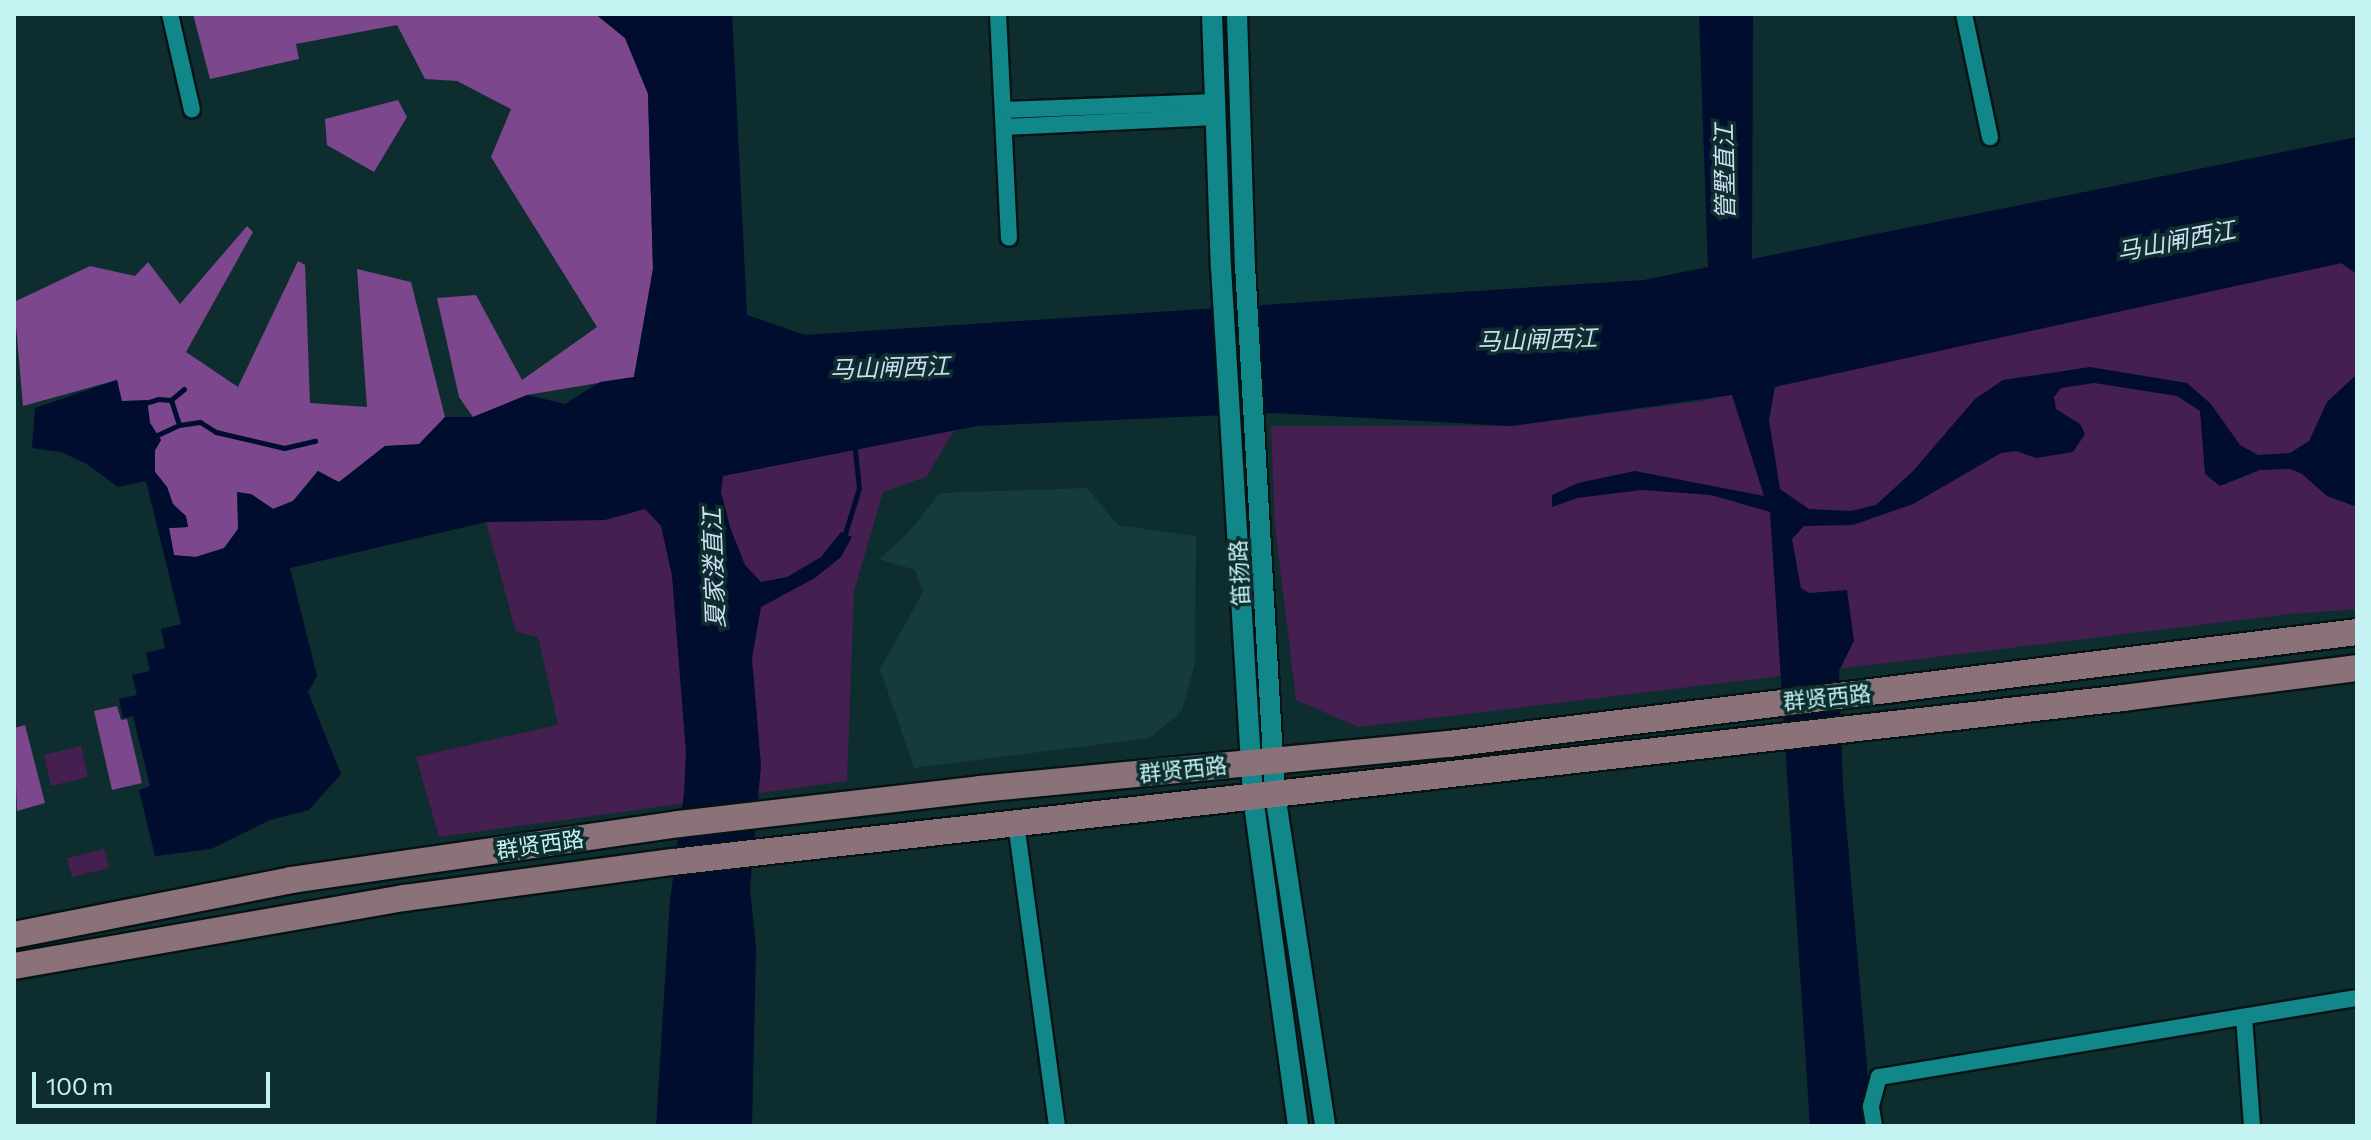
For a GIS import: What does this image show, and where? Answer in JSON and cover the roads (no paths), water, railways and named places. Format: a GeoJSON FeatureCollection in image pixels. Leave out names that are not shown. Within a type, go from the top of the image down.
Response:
{"type":"FeatureCollection","features":[{"type":"Feature","properties":{"kind":"main road","name":"群贤西路"},"geometry":{"type":"LineString","coordinates":[[14,935],[291,880],[679,824],[1449,744],[2357,632]]}},
{"type":"Feature","properties":{"kind":"main road","name":"群贤西路"},"geometry":{"type":"LineString","coordinates":[[14,966],[405,898],[756,851],[1264,796],[2357,668]]}},
{"type":"Feature","properties":{"kind":"street"},"geometry":{"type":"LineString","coordinates":[[170,14],[192,110]]}},
{"type":"Feature","properties":{"kind":"street"},"geometry":{"type":"LineString","coordinates":[[998,14],[1009,238]]}},
{"type":"Feature","properties":{"kind":"street","name":"笛扬路"},"geometry":{"type":"LineString","coordinates":[[1212,14],[1231,444],[1298,1126]]}},
{"type":"Feature","properties":{"kind":"street","name":"笛扬路"},"geometry":{"type":"LineString","coordinates":[[1237,14],[1245,265],[1256,443],[1262,762]]}},
{"type":"Feature","properties":{"kind":"street"},"geometry":{"type":"LineString","coordinates":[[1964,14],[1990,137]]}},
{"type":"Feature","properties":{"kind":"street"},"geometry":{"type":"LineString","coordinates":[[1004,118],[1215,109]]}},
{"type":"Feature","properties":{"kind":"street","name":"笛扬路"},"geometry":{"type":"LineString","coordinates":[[1264,796],[1325,1126]]}},
{"type":"Feature","properties":{"kind":"street"},"geometry":{"type":"LineString","coordinates":[[1016,823],[1057,1126]]}},
{"type":"Feature","properties":{"kind":"street"},"geometry":{"type":"LineString","coordinates":[[1874,1126],[1871,1106],[1879,1077],[2357,998]]}},
{"type":"Feature","properties":{"kind":"street"},"geometry":{"type":"LineString","coordinates":[[2244,1017],[2252,1126]]}},
{"type":"Feature","properties":{"kind":"water"},"geometry":{"type":"Polygon","coordinates":[[[596,14],[732,14],[747,315],[805,335],[1644,280],[1708,267],[1699,14],[1753,14],[1752,259],[2357,137],[2357,274],[2341,263],[1775,387],[1769,420],[1780,489],[1809,509],[1850,511],[1876,505],[1913,471],[1975,399],[2003,380],[2090,367],[2187,383],[2211,404],[2240,445],[2258,455],[2290,453],[2309,441],[2327,402],[2357,374],[2357,507],[2327,496],[2302,474],[2290,469],[2260,470],[2220,486],[2205,474],[2200,411],[2177,396],[2094,383],[2061,388],[2054,397],[2056,409],[2080,424],[2085,434],[2073,452],[2036,458],[2016,451],[2001,453],[1913,504],[1853,525],[1804,526],[1792,539],[1801,588],[1809,593],[1847,590],[1854,641],[1839,671],[1843,787],[1872,1126],[1810,1126],[1770,512],[1711,495],[1642,490],[1577,498],[1552,507],[1552,495],[1578,483],[1635,471],[1764,496],[1732,395],[1512,426],[1274,413],[977,426],[723,476],[721,492],[730,527],[745,565],[761,582],[787,577],[821,557],[841,532],[852,537],[841,557],[815,578],[761,607],[752,658],[761,765],[750,890],[756,948],[752,1126],[656,1126],[670,901],[686,753],[672,576],[661,526],[645,509],[605,520],[486,522],[290,568],[317,676],[308,692],[341,774],[309,810],[270,820],[211,849],[155,856],[139,790],[150,786],[133,716],[123,718],[119,699],[137,695],[132,675],[150,671],[146,653],[165,648],[161,629],[181,624],[146,481],[118,487],[87,464],[61,452],[32,448],[35,408],[117,380],[122,401],[147,400],[150,423],[161,440],[155,450],[155,472],[167,487],[173,504],[186,516],[188,527],[169,528],[174,555],[196,557],[224,548],[238,529],[237,492],[251,494],[273,509],[293,501],[318,471],[339,482],[385,446],[419,444],[445,417],[473,417],[527,395],[565,404],[600,382],[634,377],[653,269],[648,94],[625,38],[596,14]]]}},
{"type":"Feature","properties":{"kind":"waterway"},"geometry":{"type":"LineString","coordinates":[[184,389],[171,400],[179,425],[200,422],[216,432],[284,448],[315,441]]}},
{"type":"Feature","properties":{"kind":"waterway"},"geometry":{"type":"LineString","coordinates":[[142,404],[158,399],[171,400]]}},
{"type":"Feature","properties":{"kind":"waterway"},"geometry":{"type":"LineString","coordinates":[[153,437],[179,425]]}},
{"type":"Feature","properties":{"kind":"waterway"},"geometry":{"type":"LineString","coordinates":[[844,537],[859,488],[854,441]]}},
{"type":"Feature","properties":{"kind":"water label","name":"管墅直江"},"geometry":{"type":"Point","coordinates":[1724,172]}},
{"type":"Feature","properties":{"kind":"water label","name":"马山闸西江"},"geometry":{"type":"Point","coordinates":[2176,240]}},
{"type":"Feature","properties":{"kind":"water label","name":"马山闸西江"},"geometry":{"type":"Point","coordinates":[1537,339]}},
{"type":"Feature","properties":{"kind":"water label","name":"马山闸西江"},"geometry":{"type":"Point","coordinates":[890,367]}},
{"type":"Feature","properties":{"kind":"water label","name":"夏家溇直江"},"geometry":{"type":"Point","coordinates":[713,568]}}]}
